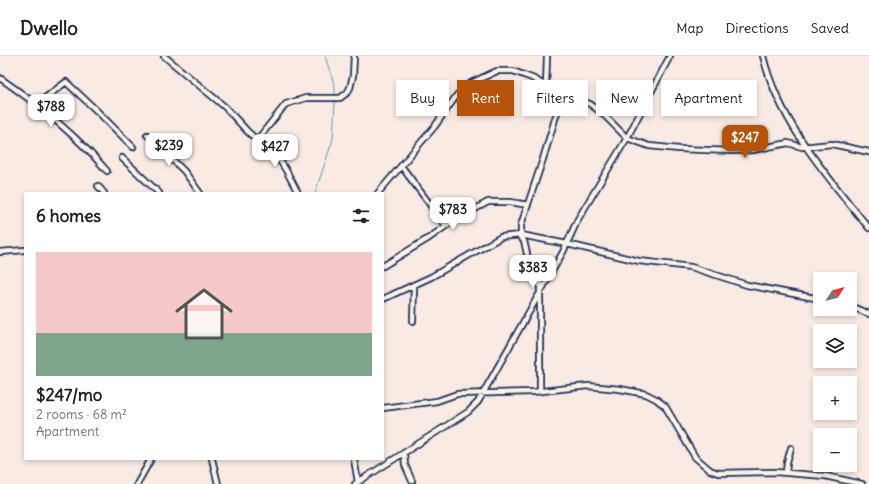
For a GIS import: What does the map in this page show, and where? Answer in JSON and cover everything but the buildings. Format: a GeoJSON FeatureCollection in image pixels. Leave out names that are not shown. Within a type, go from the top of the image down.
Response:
{"type":"FeatureCollection","features":[{"type":"Feature","properties":{"kind":"street"},"geometry":{"type":"LineString","coordinates":[[164,56],[221,103],[257,140],[279,159],[297,192]]}},
{"type":"Feature","properties":{"kind":"street"},"geometry":{"type":"LineString","coordinates":[[257,140],[286,104],[306,98],[340,98],[347,93],[353,76],[354,56]]}},
{"type":"Feature","properties":{"kind":"street"},"geometry":{"type":"LineString","coordinates":[[546,80],[547,56]]}},
{"type":"Feature","properties":{"kind":"street"},"geometry":{"type":"LineString","coordinates":[[354,460],[357,483],[468,412],[485,393],[567,244],[578,219],[627,138],[670,56]]}},
{"type":"Feature","properties":{"kind":"street"},"geometry":{"type":"LineString","coordinates":[[763,56],[777,95],[806,147],[828,178],[869,228]]}},
{"type":"Feature","properties":{"kind":"street"},"geometry":{"type":"LineString","coordinates":[[379,192],[402,167],[435,126],[457,95],[471,83],[496,71],[513,71],[536,80]]}},
{"type":"Feature","properties":{"kind":"street"},"geometry":{"type":"LineString","coordinates":[[0,78],[37,104],[77,140],[107,171]]}},
{"type":"Feature","properties":{"kind":"street"},"geometry":{"type":"LineString","coordinates":[[37,104],[66,82],[133,148]]}},
{"type":"Feature","properties":{"kind":"street"},"geometry":{"type":"LineString","coordinates":[[588,103],[602,112],[627,138],[649,146],[703,150],[753,150],[788,144],[806,147],[832,144],[869,152]]}},
{"type":"Feature","properties":{"kind":"street"},"geometry":{"type":"LineString","coordinates":[[540,391],[540,271],[528,258],[524,241],[520,236],[521,225],[556,116]]}},
{"type":"Feature","properties":{"kind":"street"},"geometry":{"type":"LineString","coordinates":[[147,135],[184,171],[199,192]]}},
{"type":"Feature","properties":{"kind":"street"},"geometry":{"type":"LineString","coordinates":[[122,158],[158,192]]}},
{"type":"Feature","properties":{"kind":"street"},"geometry":{"type":"LineString","coordinates":[[402,167],[446,226]]}},
{"type":"Feature","properties":{"kind":"street"},"geometry":{"type":"LineString","coordinates":[[98,186],[103,192]]}},
{"type":"Feature","properties":{"kind":"street"},"geometry":{"type":"LineString","coordinates":[[384,265],[446,226],[488,202],[510,202],[528,205]]}},
{"type":"Feature","properties":{"kind":"street"},"geometry":{"type":"LineString","coordinates":[[384,299],[441,272],[501,237],[520,236],[567,244],[639,261],[691,267],[747,285],[813,298]]}},
{"type":"Feature","properties":{"kind":"street"},"geometry":{"type":"LineString","coordinates":[[0,252],[24,250]]}},
{"type":"Feature","properties":{"kind":"street"},"geometry":{"type":"LineString","coordinates":[[413,321],[414,285]]}},
{"type":"Feature","properties":{"kind":"street"},"geometry":{"type":"LineString","coordinates":[[857,309],[869,314]]}},
{"type":"Feature","properties":{"kind":"street"},"geometry":{"type":"LineString","coordinates":[[384,408],[437,401],[457,394],[540,391],[588,386],[620,389],[646,394],[656,398],[665,406],[695,457],[710,470],[718,473],[786,473],[825,476],[862,484]]}},
{"type":"Feature","properties":{"kind":"street"},"geometry":{"type":"LineString","coordinates":[[786,473],[791,448]]}},
{"type":"Feature","properties":{"kind":"street"},"geometry":{"type":"LineString","coordinates":[[404,453],[404,465],[412,481]]}},
{"type":"Feature","properties":{"kind":"street"},"geometry":{"type":"LineString","coordinates":[[138,484],[150,460]]}},
{"type":"Feature","properties":{"kind":"street"},"geometry":{"type":"LineString","coordinates":[[212,460],[218,484]]}},
{"type":"Feature","properties":{"kind":"waterway"},"geometry":{"type":"LineString","coordinates":[[325,56],[335,87],[335,95]]}},
{"type":"Feature","properties":{"kind":"waterway"},"geometry":{"type":"LineString","coordinates":[[315,192],[333,139],[335,101]]}}]}
